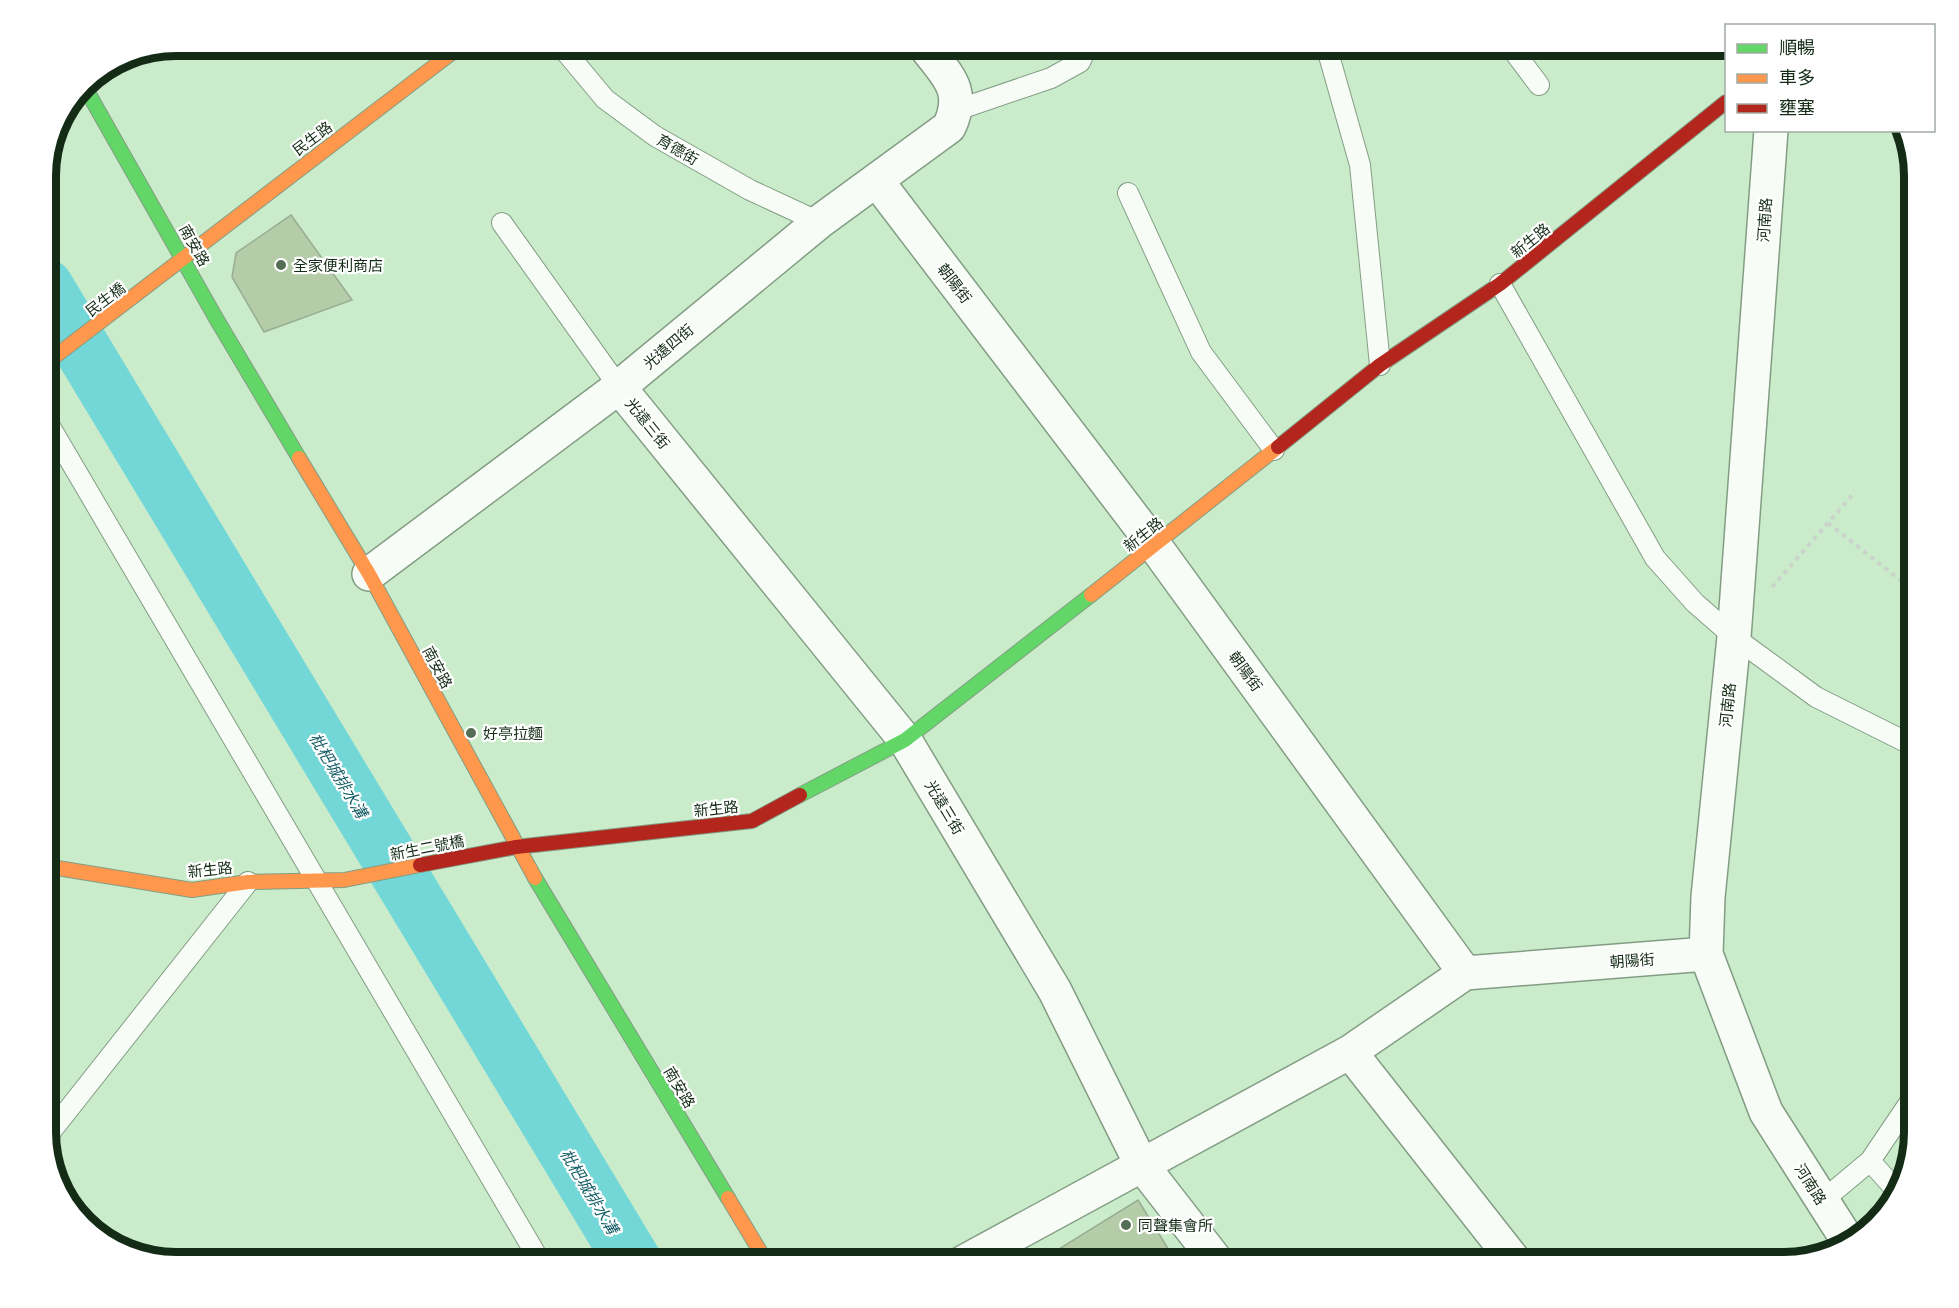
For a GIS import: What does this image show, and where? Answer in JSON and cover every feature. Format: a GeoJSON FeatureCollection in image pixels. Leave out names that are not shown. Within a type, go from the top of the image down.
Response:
{"type":"FeatureCollection","features":[{"type":"Feature","properties":{"kind":"street","name":"民生路"},"geometry":{"type":"LineString","coordinates":[[184,260],[441,56]]}},
{"type":"Feature","properties":{"kind":"street"},"geometry":{"type":"LineString","coordinates":[[932,56],[954,86],[957,110]]}},
{"type":"Feature","properties":{"kind":"street","name":"南安路"},"geometry":{"type":"LineString","coordinates":[[88,93],[217,320],[369,574],[516,847],[760,1252]]}},
{"type":"Feature","properties":{"kind":"street","name":"新生路"},"geometry":{"type":"LineString","coordinates":[[516,847],[752,821],[905,740],[1155,546],[1380,365],[1500,284],[1725,103]]}},
{"type":"Feature","properties":{"kind":"street","name":"光遠四街"},"geometry":{"type":"LineString","coordinates":[[369,574],[619,387],[819,222],[949,128],[957,110]]}},
{"type":"Feature","properties":{"kind":"street","name":"河南路"},"geometry":{"type":"LineString","coordinates":[[1771,132],[1734,637],[1708,897],[1706,954],[1766,1112],[1845,1236]]}},
{"type":"Feature","properties":{"kind":"street","name":"朝陽街"},"geometry":{"type":"LineString","coordinates":[[877,181],[1155,546],[1465,973],[1706,954]]}},
{"type":"Feature","properties":{"kind":"street","name":"民生橋"},"geometry":{"type":"LineString","coordinates":[[56,356],[184,260]]}},
{"type":"Feature","properties":{"kind":"street","name":"光遠三街"},"geometry":{"type":"LineString","coordinates":[[619,387],[905,740],[1055,991],[1141,1164],[1209,1252]]}},
{"type":"Feature","properties":{"kind":"street","name":"新生二號橋"},"geometry":{"type":"LineString","coordinates":[[344,880],[516,847]]}},
{"type":"Feature","properties":{"kind":"street","name":"新生路"},"geometry":{"type":"LineString","coordinates":[[56,868],[192,890],[248,882],[344,880]]}},
{"type":"Feature","properties":{"kind":"street"},"geometry":{"type":"LineString","coordinates":[[982,1252],[1350,1052],[1465,973]]}},
{"type":"Feature","properties":{"kind":"street"},"geometry":{"type":"LineString","coordinates":[[1350,1052],[1507,1252]]}},
{"type":"Feature","properties":{"kind":"lane","name":"育德街"},"geometry":{"type":"LineString","coordinates":[[569,56],[605,99],[655,136],[750,190],[819,222]]}},
{"type":"Feature","properties":{"kind":"lane"},"geometry":{"type":"LineString","coordinates":[[957,110],[1051,78],[1080,62],[1083,56]]}},
{"type":"Feature","properties":{"kind":"lane"},"geometry":{"type":"LineString","coordinates":[[1329,56],[1360,165],[1380,365]]}},
{"type":"Feature","properties":{"kind":"lane"},"geometry":{"type":"LineString","coordinates":[[1517,56],[1539,86]]}},
{"type":"Feature","properties":{"kind":"lane"},"geometry":{"type":"LineString","coordinates":[[1128,193],[1201,352],[1274,450]]}},
{"type":"Feature","properties":{"kind":"lane"},"geometry":{"type":"LineString","coordinates":[[502,223],[619,387]]}},
{"type":"Feature","properties":{"kind":"lane"},"geometry":{"type":"LineString","coordinates":[[1500,284],[1655,558],[1695,603],[1734,637],[1816,697],[1904,741]]}},
{"type":"Feature","properties":{"kind":"lane"},"geometry":{"type":"LineString","coordinates":[[56,437],[534,1252]]}},
{"type":"Feature","properties":{"kind":"lane"},"geometry":{"type":"LineString","coordinates":[[56,1125],[248,882]]}},
{"type":"Feature","properties":{"kind":"lane"},"geometry":{"type":"LineString","coordinates":[[1822,1201],[1870,1161],[1904,1111]]}},
{"type":"Feature","properties":{"kind":"lane"},"geometry":{"type":"LineString","coordinates":[[1870,1161],[1891,1185]]}},
{"type":"Feature","properties":{"kind":"path"},"geometry":{"type":"LineString","coordinates":[[1737,593],[1768,591],[1856,492]]}},
{"type":"Feature","properties":{"kind":"path"},"geometry":{"type":"LineString","coordinates":[[1828,523],[1904,583]]}},
{"type":"Feature","properties":{"kind":"building","name":"全家便利商店"},"geometry":{"type":"Polygon","coordinates":[[[291,215],[352,300],[264,332],[232,277],[236,253],[291,215]]]}},
{"type":"Feature","properties":{"kind":"building","name":"同聲集會所"},"geometry":{"type":"Polygon","coordinates":[[[1138,1200],[1170,1252],[1061,1252],[1059,1249],[1138,1200]]]}},
{"type":"Feature","properties":{"kind":"waterway","name":"枇杷城排水溝"},"geometry":{"type":"LineString","coordinates":[[56,305],[627,1252]]}},
{"type":"Feature","properties":{"kind":"traffic: fast"},"geometry":{"type":"LineString","coordinates":[[88,93],[217,320],[299,458]]}},
{"type":"Feature","properties":{"kind":"traffic: fast"},"geometry":{"type":"LineString","coordinates":[[800,795],[905,740],[1091,595]]}},
{"type":"Feature","properties":{"kind":"traffic: fast"},"geometry":{"type":"LineString","coordinates":[[535,878],[728,1198]]}},
{"type":"Feature","properties":{"kind":"traffic: slow"},"geometry":{"type":"LineString","coordinates":[[56,356],[448,56]]}},
{"type":"Feature","properties":{"kind":"traffic: slow"},"geometry":{"type":"LineString","coordinates":[[1091,595],[1278,447]]}},
{"type":"Feature","properties":{"kind":"traffic: slow"},"geometry":{"type":"LineString","coordinates":[[299,458],[369,574],[535,878]]}},
{"type":"Feature","properties":{"kind":"traffic: slow"},"geometry":{"type":"LineString","coordinates":[[56,868],[192,890],[248,882],[344,880],[420,865]]}},
{"type":"Feature","properties":{"kind":"traffic: slow"},"geometry":{"type":"LineString","coordinates":[[728,1198],[760,1252]]}},
{"type":"Feature","properties":{"kind":"traffic: jam"},"geometry":{"type":"LineString","coordinates":[[1278,447],[1380,365],[1500,284],[1725,103]]}},
{"type":"Feature","properties":{"kind":"traffic: jam"},"geometry":{"type":"LineString","coordinates":[[420,865],[516,847],[752,821],[800,795]]}},
{"type":"Feature","properties":{"kind":"place","name":"全家便利商店"},"geometry":{"type":"Point","coordinates":[281,265]}},
{"type":"Feature","properties":{"kind":"place","name":"好亭拉麵"},"geometry":{"type":"Point","coordinates":[471,733]}},
{"type":"Feature","properties":{"kind":"place","name":"同聲集會所"},"geometry":{"type":"Point","coordinates":[1126,1225]}}]}
